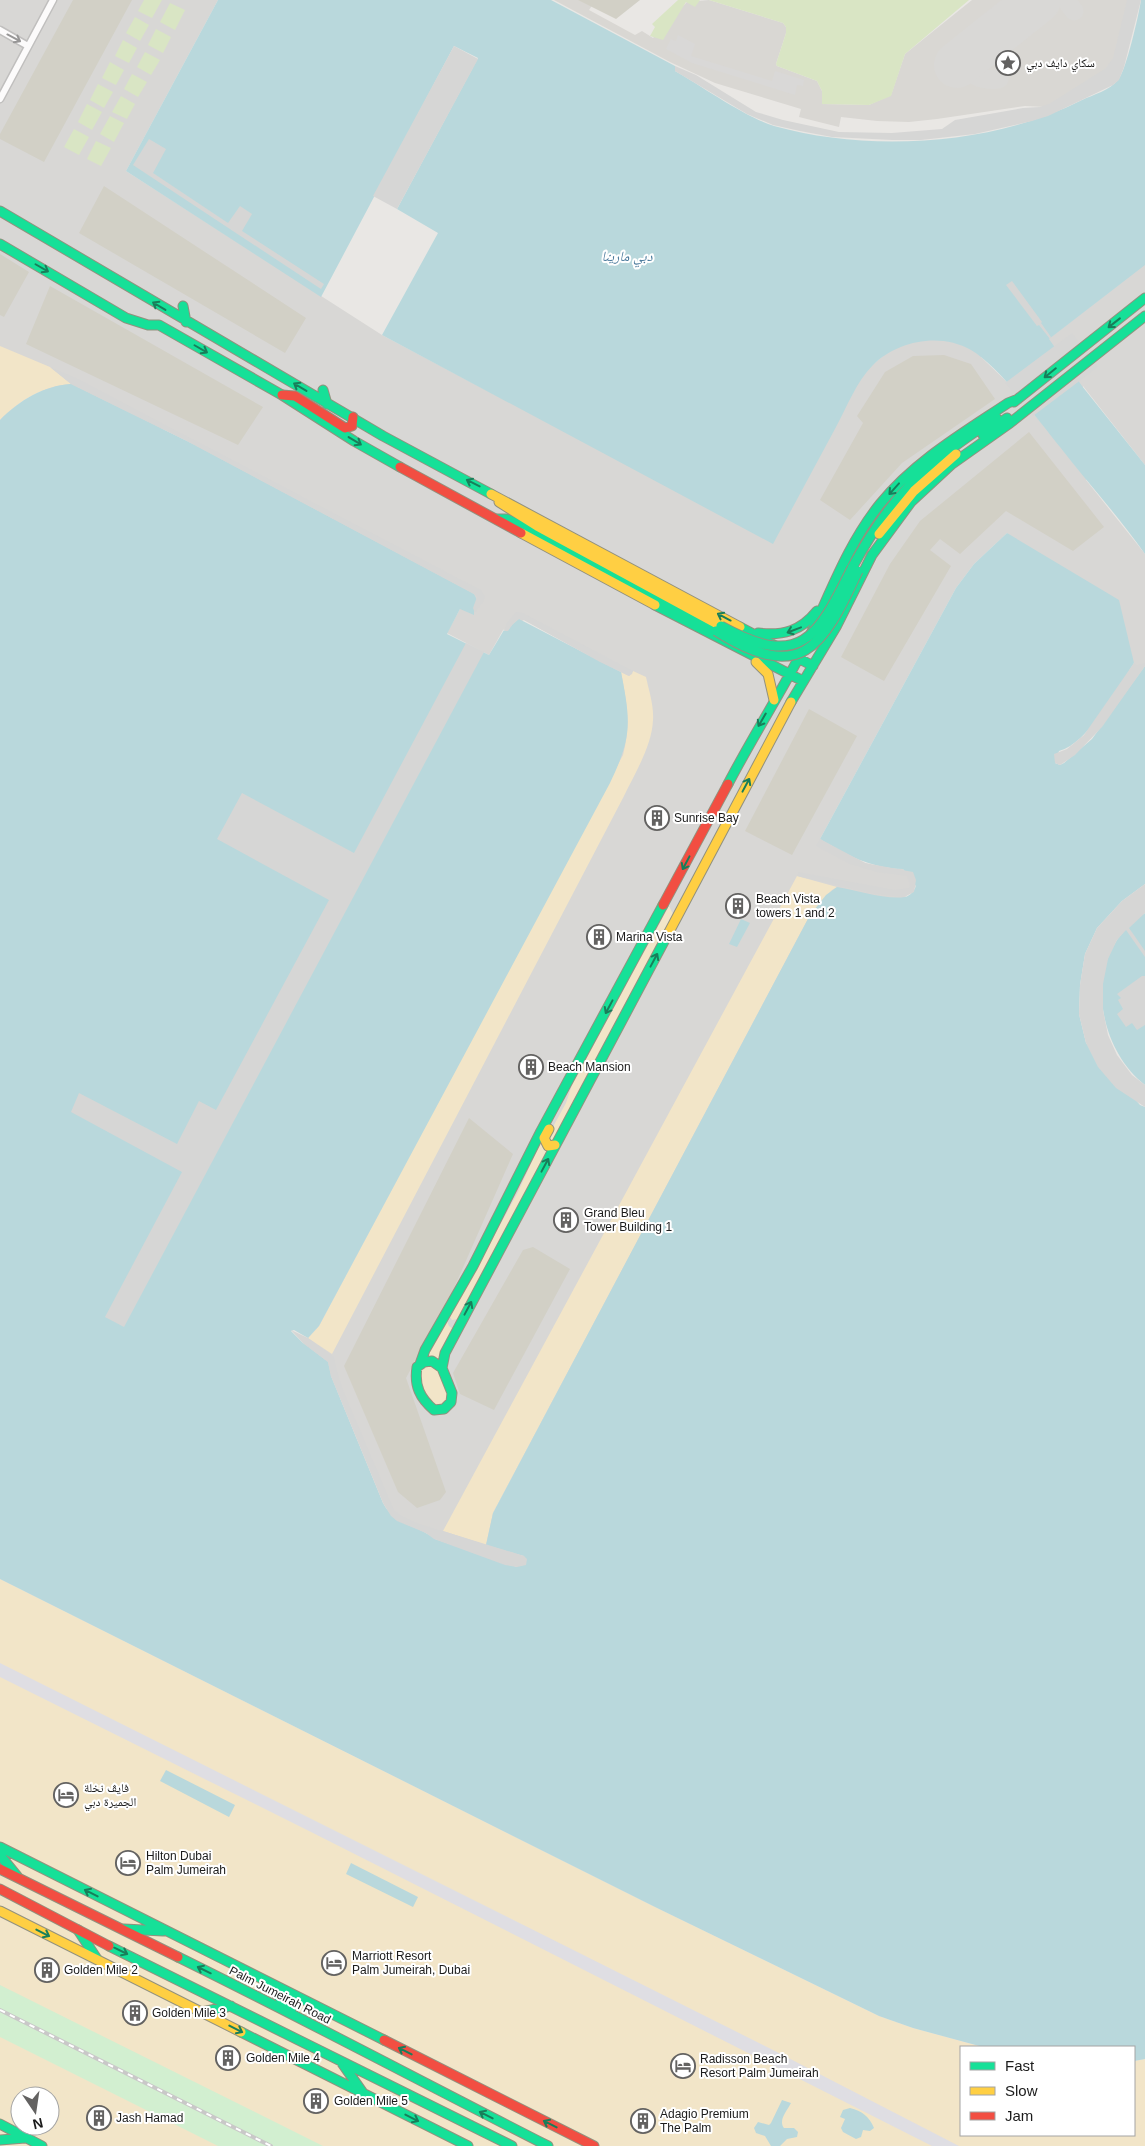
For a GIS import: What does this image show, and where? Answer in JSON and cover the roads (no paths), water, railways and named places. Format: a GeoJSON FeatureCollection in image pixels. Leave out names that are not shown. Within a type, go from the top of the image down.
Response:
{"type":"FeatureCollection","features":[{"type":"Feature","properties":{"kind":"street"},"geometry":{"type":"LineString","coordinates":[[0,99],[53,0]]}},
{"type":"Feature","properties":{"kind":"street"},"geometry":{"type":"LineString","coordinates":[[0,30],[28,46]]}},
{"type":"Feature","properties":{"kind":"street"},"geometry":{"type":"LineString","coordinates":[[0,211],[352,418],[813,666]]}},
{"type":"Feature","properties":{"kind":"street"},"geometry":{"type":"LineString","coordinates":[[0,244],[126,318],[148,325],[159,325],[282,395],[354,441],[491,518],[738,649],[803,681]]}},
{"type":"Feature","properties":{"kind":"street"},"geometry":{"type":"LineString","coordinates":[[855,570],[879,521],[914,479],[942,455],[998,416],[1145,298]]}},
{"type":"Feature","properties":{"kind":"street"},"geometry":{"type":"LineString","coordinates":[[183,306],[186,322]]}},
{"type":"Feature","properties":{"kind":"street"},"geometry":{"type":"LineString","coordinates":[[1018,399],[1008,403],[937,450],[900,482],[873,513],[859,533],[840,568],[798,657],[564,1088],[508,1200],[425,1350],[420,1364],[415,1371],[414,1381],[423,1401],[434,1410],[444,1409],[448,1406],[452,1397],[442,1368],[443,1357],[677,915],[803,681],[836,627],[872,555],[902,512],[920,492],[946,469],[1001,430],[1145,316]]}},
{"type":"Feature","properties":{"kind":"street"},"geometry":{"type":"LineString","coordinates":[[322,390],[327,404]]}},
{"type":"Feature","properties":{"kind":"street"},"geometry":{"type":"LineString","coordinates":[[282,395],[295,396],[346,428],[352,426],[352,418]]}},
{"type":"Feature","properties":{"kind":"street"},"geometry":{"type":"LineString","coordinates":[[491,518],[507,519],[536,533],[719,629],[769,647],[791,645],[802,642],[817,630],[885,524],[923,481],[959,451],[1015,413],[1028,409]]}},
{"type":"Feature","properties":{"kind":"street"},"geometry":{"type":"LineString","coordinates":[[491,492],[495,500],[537,526],[719,629]]}},
{"type":"Feature","properties":{"kind":"street"},"geometry":{"type":"LineString","coordinates":[[507,492],[510,502]]}},
{"type":"Feature","properties":{"kind":"street"},"geometry":{"type":"LineString","coordinates":[[491,518],[496,529]]}},
{"type":"Feature","properties":{"kind":"street"},"geometry":{"type":"LineString","coordinates":[[606,554],[622,553]]}},
{"type":"Feature","properties":{"kind":"street"},"geometry":{"type":"LineString","coordinates":[[751,632],[770,635],[795,630],[807,623],[825,602]]}},
{"type":"Feature","properties":{"kind":"street"},"geometry":{"type":"LineString","coordinates":[[642,607],[655,605]]}},
{"type":"Feature","properties":{"kind":"street"},"geometry":{"type":"LineString","coordinates":[[738,649],[767,670],[771,679],[774,700]]}},
{"type":"Feature","properties":{"kind":"street"},"geometry":{"type":"LineString","coordinates":[[672,889],[676,893],[663,919],[668,921],[677,915]]}},
{"type":"Feature","properties":{"kind":"street"},"geometry":{"type":"LineString","coordinates":[[555,1145],[548,1146],[544,1140],[564,1100],[564,1088]]}},
{"type":"Feature","properties":{"kind":"street"},"geometry":{"type":"LineString","coordinates":[[567,1122],[579,1117]]}},
{"type":"Feature","properties":{"kind":"street"},"geometry":{"type":"LineString","coordinates":[[532,1188],[534,1201]]}},
{"type":"Feature","properties":{"kind":"street"},"geometry":{"type":"LineString","coordinates":[[456,1296],[447,1320],[450,1325],[459,1326]]}},
{"type":"Feature","properties":{"kind":"street"},"geometry":{"type":"LineString","coordinates":[[420,1364],[432,1361],[442,1368]]}},
{"type":"Feature","properties":{"kind":"street"},"geometry":{"type":"LineString","coordinates":[[0,1847],[594,2146]]}},
{"type":"Feature","properties":{"kind":"street"},"geometry":{"type":"LineString","coordinates":[[0,1855],[19,1878]]}},
{"type":"Feature","properties":{"kind":"street","name":"Palm Jumeirah Road"},"geometry":{"type":"LineString","coordinates":[[0,1869],[547,2145]]}},
{"type":"Feature","properties":{"kind":"street"},"geometry":{"type":"LineString","coordinates":[[0,1889],[78,1930],[512,2146]]}},
{"type":"Feature","properties":{"kind":"street"},"geometry":{"type":"LineString","coordinates":[[0,1910],[468,2146]]}},
{"type":"Feature","properties":{"kind":"street"},"geometry":{"type":"LineString","coordinates":[[120,1929],[166,1931]]}},
{"type":"Feature","properties":{"kind":"street"},"geometry":{"type":"LineString","coordinates":[[78,1930],[97,1960]]}},
{"type":"Feature","properties":{"kind":"street"},"geometry":{"type":"LineString","coordinates":[[264,1979],[294,2016]]}},
{"type":"Feature","properties":{"kind":"street"},"geometry":{"type":"LineString","coordinates":[[201,2012],[231,2006]]}},
{"type":"Feature","properties":{"kind":"street"},"geometry":{"type":"LineString","coordinates":[[340,2060],[364,2094]]}},
{"type":"Feature","properties":{"kind":"street"},"geometry":{"type":"LineString","coordinates":[[0,2124],[42,2146]]}},
{"type":"Feature","properties":{"kind":"street"},"geometry":{"type":"LineString","coordinates":[[0,2141],[25,2138]]}},
{"type":"Feature","properties":{"kind":"street"},"geometry":{"type":"LineString","coordinates":[[0,2141],[7,2146]]}},
{"type":"Feature","properties":{"kind":"water","name":"دبي مارينا"},"geometry":{"type":"Polygon","coordinates":[[[218,0],[551,0],[675,66],[675,71],[737,109],[763,122],[811,134],[850,140],[890,142],[931,140],[971,135],[1010,127],[1047,115],[1115,84],[1125,66],[1141,0],[1145,0],[1145,265],[1049,339],[1082,386],[1145,465],[1145,554],[1114,513],[1006,381],[982,358],[959,344],[933,341],[906,345],[894,350],[873,365],[857,387],[773,544],[382,335],[438,233],[397,209],[478,58],[454,46],[321,297],[126,171],[218,0]]]}},
{"type":"Feature","properties":{"kind":"water"},"geometry":{"type":"Polygon","coordinates":[[[71,384],[187,441],[474,594],[477,600],[474,606],[474,615],[460,609],[447,634],[489,655],[504,630],[519,619],[621,672],[627,704],[628,729],[622,753],[610,783],[319,1326],[308,1338],[294,1330],[291,1331],[328,1362],[331,1376],[388,1511],[400,1521],[421,1530],[435,1539],[517,1567],[524,1556],[486,1545],[493,1513],[810,915],[826,895],[837,887],[897,898],[909,896],[916,886],[903,869],[880,866],[859,860],[820,839],[956,588],[974,564],[1007,533],[1119,600],[1134,663],[1111,700],[1091,726],[1070,746],[1059,751],[1055,763],[1060,765],[1064,763],[1092,739],[1145,666],[1145,884],[1122,901],[1097,928],[1085,954],[1080,985],[1079,1014],[1086,1043],[1140,1105],[1145,1107],[1145,2059],[1135,2061],[1135,2046],[979,2046],[913,2028],[879,2016],[655,1907],[0,1579],[0,420],[32,395],[61,385],[71,384]]]}},
{"type":"Feature","properties":{"kind":"water"},"geometry":{"type":"Polygon","coordinates":[[[1145,913],[1145,1085],[1119,1055],[1110,1037],[1104,1017],[1102,997],[1103,977],[1108,958],[1117,940],[1130,925],[1145,913]]]}},
{"type":"Feature","properties":{"kind":"water"},"geometry":{"type":"Polygon","coordinates":[[[741,919],[750,923],[737,947],[729,944],[741,919]]]}},
{"type":"Feature","properties":{"kind":"water"},"geometry":{"type":"Polygon","coordinates":[[[166,1770],[235,1805],[229,1817],[160,1781],[166,1770]]]}},
{"type":"Feature","properties":{"kind":"water"},"geometry":{"type":"Polygon","coordinates":[[[351,1863],[418,1897],[413,1907],[346,1874],[351,1863]]]}},
{"type":"Feature","properties":{"kind":"water"},"geometry":{"type":"Polygon","coordinates":[[[782,2100],[791,2103],[784,2116],[782,2125],[784,2128],[794,2128],[798,2132],[797,2137],[787,2139],[780,2146],[771,2146],[765,2136],[756,2133],[754,2128],[758,2122],[769,2125],[771,2123],[782,2100]]]}},
{"type":"Feature","properties":{"kind":"water"},"geometry":{"type":"Polygon","coordinates":[[[850,2108],[865,2115],[874,2128],[870,2131],[863,2130],[861,2137],[856,2139],[843,2132],[841,2128],[845,2119],[840,2117],[843,2110],[850,2108]]]}},
{"type":"Feature","properties":{"kind":"railway"},"geometry":{"type":"LineString","coordinates":[[0,2010],[271,2146]]}},
{"type":"Feature","properties":{"kind":"place","name":"سكاي دايف دبي"},"geometry":{"type":"Point","coordinates":[1008,63]}},
{"type":"Feature","properties":{"kind":"place","name":"Sunrise Bay"},"geometry":{"type":"Point","coordinates":[657,818]}},
{"type":"Feature","properties":{"kind":"place","name":"Beach Vista towers 1 and 2"},"geometry":{"type":"Point","coordinates":[738,906]}},
{"type":"Feature","properties":{"kind":"place","name":"Marina Vista"},"geometry":{"type":"Point","coordinates":[599,937]}},
{"type":"Feature","properties":{"kind":"place","name":"Beach Mansion"},"geometry":{"type":"Point","coordinates":[531,1067]}},
{"type":"Feature","properties":{"kind":"place","name":"Grand Bleu Tower Building 1"},"geometry":{"type":"Point","coordinates":[566,1220]}},
{"type":"Feature","properties":{"kind":"place","name":"فايڤ نخلة الجميرة دبي"},"geometry":{"type":"Point","coordinates":[66,1795]}},
{"type":"Feature","properties":{"kind":"place","name":"Hilton Dubai Palm Jumeirah"},"geometry":{"type":"Point","coordinates":[128,1863]}},
{"type":"Feature","properties":{"kind":"place","name":"Marriott Resort Palm Jumeirah, Dubai"},"geometry":{"type":"Point","coordinates":[334,1963]}},
{"type":"Feature","properties":{"kind":"place","name":"Golden Mile 2"},"geometry":{"type":"Point","coordinates":[47,1970]}},
{"type":"Feature","properties":{"kind":"place","name":"Golden Mile 3"},"geometry":{"type":"Point","coordinates":[135,2013]}},
{"type":"Feature","properties":{"kind":"place","name":"Golden Mile 4"},"geometry":{"type":"Point","coordinates":[228,2058]}},
{"type":"Feature","properties":{"kind":"place","name":"Radisson Beach Resort Palm Jumeirah"},"geometry":{"type":"Point","coordinates":[683,2066]}},
{"type":"Feature","properties":{"kind":"place","name":"Golden Mile 5"},"geometry":{"type":"Point","coordinates":[316,2101]}},
{"type":"Feature","properties":{"kind":"place","name":"Jash Hamad"},"geometry":{"type":"Point","coordinates":[99,2118]}},
{"type":"Feature","properties":{"kind":"place","name":"Adagio Premium The Palm"},"geometry":{"type":"Point","coordinates":[643,2121]}}]}
